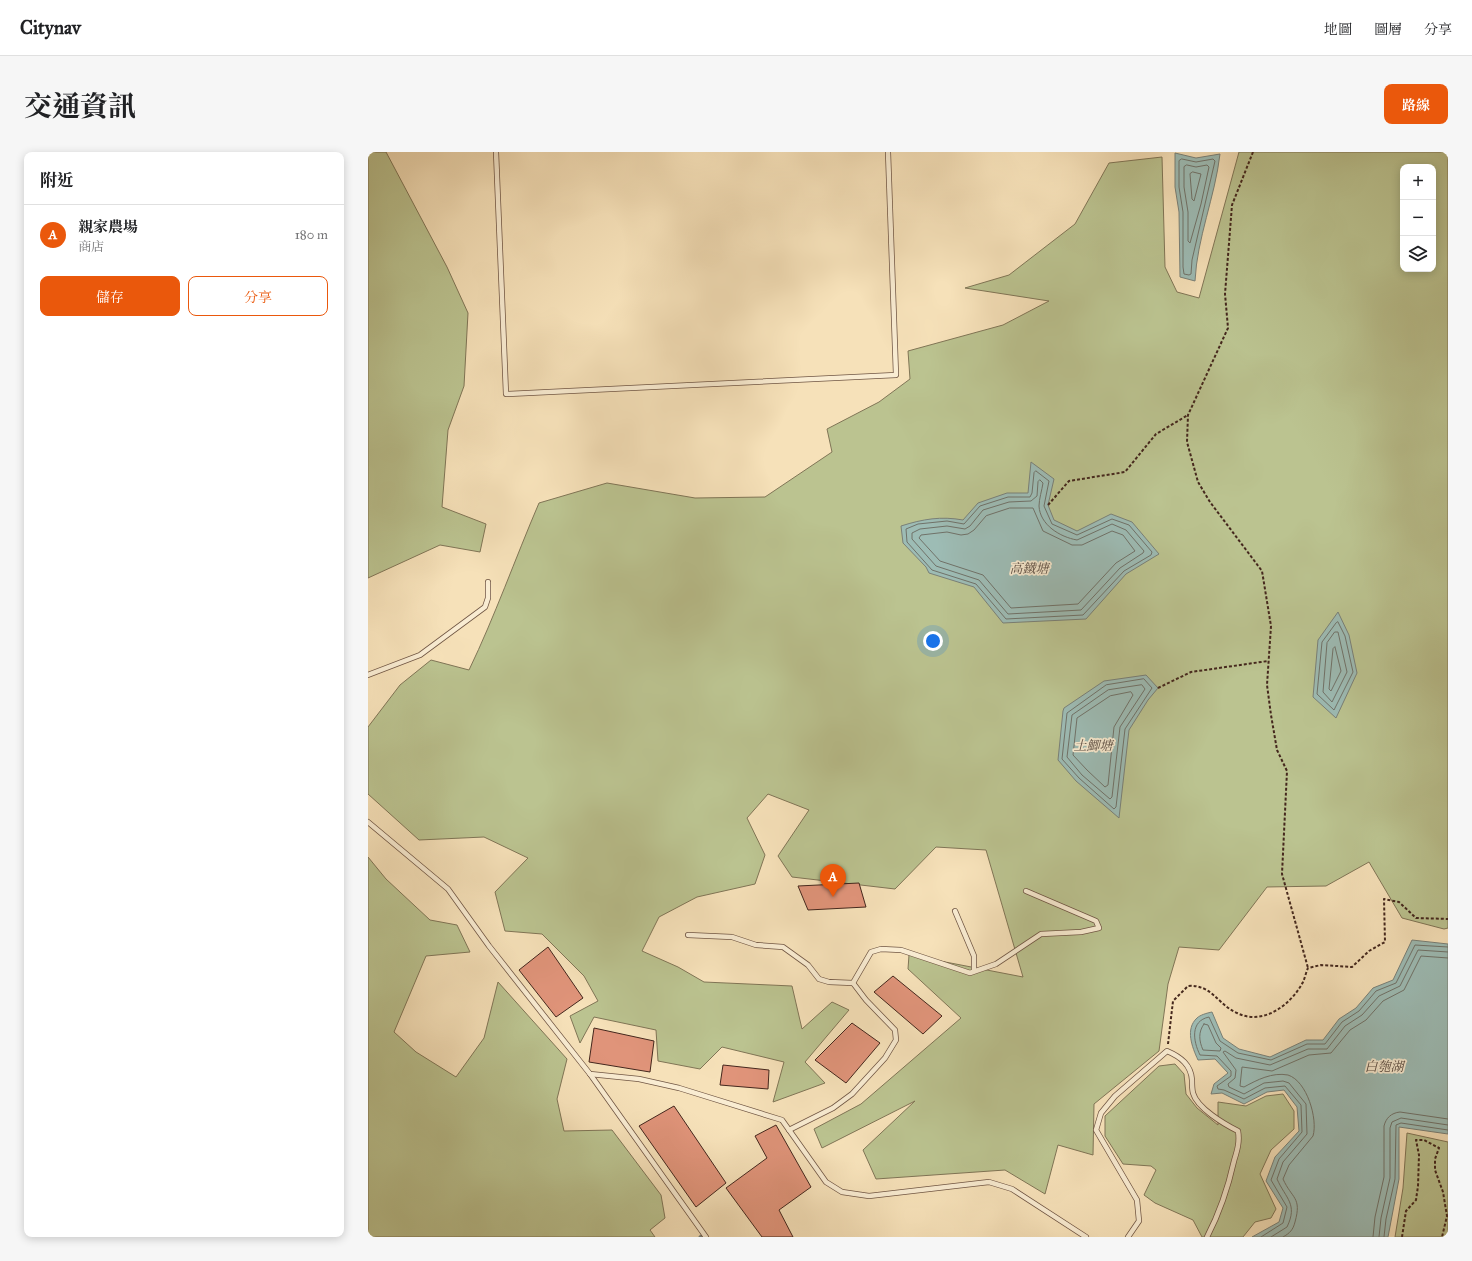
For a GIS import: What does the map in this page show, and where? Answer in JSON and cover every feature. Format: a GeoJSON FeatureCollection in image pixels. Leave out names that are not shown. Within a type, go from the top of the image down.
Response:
{"type":"FeatureCollection","features":[{"type":"Feature","properties":{"kind":"lane"},"geometry":{"type":"LineString","coordinates":[[496,152],[506,394],[896,375],[888,152]]}},
{"type":"Feature","properties":{"kind":"lane"},"geometry":{"type":"LineString","coordinates":[[368,674],[420,655],[485,607],[488,598],[488,582]]}},
{"type":"Feature","properties":{"kind":"lane"},"geometry":{"type":"LineString","coordinates":[[368,822],[448,890],[494,952],[590,1074],[706,1237]]}},
{"type":"Feature","properties":{"kind":"lane"},"geometry":{"type":"LineString","coordinates":[[853,983],[871,952],[881,949],[902,950],[970,973],[996,964],[1042,934],[1081,932],[1098,928],[1096,921],[1026,892]]}},
{"type":"Feature","properties":{"kind":"lane"},"geometry":{"type":"LineString","coordinates":[[955,911],[974,956],[974,971]]}},
{"type":"Feature","properties":{"kind":"lane"},"geometry":{"type":"LineString","coordinates":[[688,935],[732,936],[756,945],[783,946],[808,965],[819,979],[829,982],[853,983]]}},
{"type":"Feature","properties":{"kind":"lane"},"geometry":{"type":"LineString","coordinates":[[789,1130],[833,1108],[852,1094],[885,1058],[896,1040],[895,1030],[866,1000],[853,983]]}},
{"type":"Feature","properties":{"kind":"lane"},"geometry":{"type":"LineString","coordinates":[[1128,1237],[1140,1221],[1137,1200],[1096,1130],[1101,1113],[1115,1096],[1167,1052],[1179,1056],[1188,1066],[1191,1072],[1193,1093],[1207,1111],[1238,1131],[1238,1149],[1229,1184],[1220,1212],[1207,1237]]}},
{"type":"Feature","properties":{"kind":"lane"},"geometry":{"type":"LineString","coordinates":[[590,1074],[638,1079],[679,1088],[782,1120],[826,1182],[842,1192],[869,1196],[989,1182],[1012,1189],[1086,1237]]}},
{"type":"Feature","properties":{"kind":"path"},"geometry":{"type":"LineString","coordinates":[[1167,1052],[1174,1001],[1188,986],[1198,985],[1210,992],[1236,1013],[1245,1016],[1263,1016],[1275,1012],[1286,1003],[1303,982],[1308,968],[1282,874],[1287,771],[1277,750],[1267,684],[1271,626],[1262,571],[1210,502],[1198,482],[1187,442],[1188,415],[1228,328],[1225,294],[1232,205],[1253,152]]}},
{"type":"Feature","properties":{"kind":"path"},"geometry":{"type":"LineString","coordinates":[[1048,506],[1070,481],[1125,472],[1156,434],[1188,415]]}},
{"type":"Feature","properties":{"kind":"path"},"geometry":{"type":"LineString","coordinates":[[1158,688],[1192,672],[1269,661]]}},
{"type":"Feature","properties":{"kind":"path"},"geometry":{"type":"LineString","coordinates":[[1308,968],[1321,965],[1352,967],[1369,951],[1385,942],[1384,899],[1399,902],[1416,918],[1448,919]]}},
{"type":"Feature","properties":{"kind":"path"},"geometry":{"type":"LineString","coordinates":[[1402,1237],[1406,1211],[1416,1200],[1419,1155],[1416,1140],[1424,1140],[1439,1148],[1435,1159],[1435,1170],[1443,1192],[1447,1216],[1442,1237]]}},
{"type":"Feature","properties":{"kind":"green space"},"geometry":{"type":"Polygon","coordinates":[[[368,152],[386,152],[447,267],[468,313],[464,386],[448,430],[442,507],[486,524],[480,552],[440,545],[368,578],[368,152]]]}},
{"type":"Feature","properties":{"kind":"green space"},"geometry":{"type":"Polygon","coordinates":[[[1239,152],[1448,152],[1448,928],[1444,929],[1402,918],[1369,862],[1326,886],[1267,887],[1219,950],[1179,947],[1168,984],[1159,1051],[1094,1104],[1093,1155],[1058,1145],[1045,1194],[1005,1170],[876,1179],[863,1150],[915,1101],[822,1148],[814,1129],[861,1104],[961,1018],[908,969],[909,955],[1023,977],[986,850],[936,847],[895,889],[792,877],[778,856],[809,810],[768,794],[747,818],[765,855],[755,884],[697,897],[659,917],[642,951],[678,967],[704,982],[792,986],[802,1029],[832,1002],[849,1010],[805,1062],[825,1083],[773,1102],[784,1062],[722,1047],[700,1069],[658,1061],[656,1030],[594,1017],[580,1043],[570,1016],[598,1001],[584,976],[542,934],[505,931],[495,892],[528,858],[484,837],[419,840],[368,794],[368,727],[400,685],[431,660],[469,670],[488,629],[539,503],[607,483],[695,498],[765,497],[832,452],[827,429],[879,402],[910,379],[908,351],[1003,325],[1049,301],[965,288],[1009,275],[1075,224],[1109,163],[1162,157],[1165,267],[1177,292],[1199,298],[1239,152]]]}},
{"type":"Feature","properties":{"kind":"green space"},"geometry":{"type":"Polygon","coordinates":[[[368,857],[386,879],[430,920],[457,925],[470,952],[426,956],[394,1032],[416,1052],[456,1077],[484,1038],[498,982],[567,1059],[557,1099],[564,1131],[612,1130],[661,1195],[665,1218],[650,1230],[655,1237],[368,1237],[368,857]]]}},
{"type":"Feature","properties":{"kind":"green space"},"geometry":{"type":"Polygon","coordinates":[[[1175,1064],[1184,1074],[1186,1094],[1197,1108],[1218,1125],[1218,1102],[1246,1106],[1266,1096],[1283,1094],[1294,1111],[1294,1129],[1271,1150],[1260,1174],[1276,1209],[1271,1218],[1255,1222],[1243,1237],[1202,1237],[1193,1220],[1155,1203],[1144,1195],[1156,1170],[1151,1166],[1123,1164],[1105,1136],[1105,1116],[1159,1066],[1175,1064]]]}},
{"type":"Feature","properties":{"kind":"green space"},"geometry":{"type":"Polygon","coordinates":[[[1407,1133],[1448,1142],[1448,1237],[1395,1237],[1403,1188],[1407,1133]]]}},
{"type":"Feature","properties":{"kind":"water"},"geometry":{"type":"Polygon","coordinates":[[[1175,153],[1196,158],[1220,154],[1218,170],[1202,233],[1196,265],[1195,281],[1180,277],[1179,212],[1175,187],[1175,153]]]}},
{"type":"Feature","properties":{"kind":"water","name":"高鐵塘"},"geometry":{"type":"Polygon","coordinates":[[[1031,462],[1054,479],[1048,505],[1054,520],[1077,531],[1111,514],[1132,522],[1159,554],[1126,574],[1086,619],[1003,623],[974,587],[929,573],[926,567],[903,543],[901,526],[932,519],[947,518],[963,520],[978,503],[1007,493],[1028,493],[1031,462]]]}},
{"type":"Feature","properties":{"kind":"water"},"geometry":{"type":"Polygon","coordinates":[[[1338,612],[1349,635],[1357,673],[1336,718],[1313,697],[1318,640],[1338,612]]]}},
{"type":"Feature","properties":{"kind":"water","name":"土鯽塘"},"geometry":{"type":"Polygon","coordinates":[[[1146,675],[1158,688],[1148,700],[1129,730],[1119,818],[1076,781],[1058,760],[1063,711],[1064,708],[1104,681],[1146,675]]]}},
{"type":"Feature","properties":{"kind":"water","name":"白匏湖"},"geometry":{"type":"Polygon","coordinates":[[[1412,940],[1448,944],[1448,1134],[1399,1127],[1399,1179],[1388,1237],[1252,1237],[1279,1222],[1283,1208],[1266,1181],[1275,1157],[1299,1131],[1297,1107],[1284,1090],[1267,1092],[1244,1104],[1222,1093],[1211,1094],[1214,1084],[1228,1073],[1215,1059],[1198,1060],[1192,1044],[1190,1033],[1193,1022],[1200,1016],[1212,1012],[1223,1038],[1239,1049],[1270,1057],[1306,1040],[1323,1040],[1339,1019],[1356,1008],[1373,988],[1393,980],[1412,940]]]}},
{"type":"Feature","properties":{"kind":"building"},"geometry":{"type":"Polygon","coordinates":[[[859,883],[866,907],[808,910],[798,886],[859,883]]]}},
{"type":"Feature","properties":{"kind":"building"},"geometry":{"type":"Polygon","coordinates":[[[548,947],[583,998],[556,1017],[519,970],[548,947]]]}},
{"type":"Feature","properties":{"kind":"building"},"geometry":{"type":"Polygon","coordinates":[[[893,976],[942,1016],[923,1034],[874,992],[893,976]]]}},
{"type":"Feature","properties":{"kind":"building"},"geometry":{"type":"Polygon","coordinates":[[[852,1023],[880,1043],[846,1083],[815,1060],[852,1023]]]}},
{"type":"Feature","properties":{"kind":"building"},"geometry":{"type":"Polygon","coordinates":[[[594,1028],[654,1041],[650,1072],[589,1062],[594,1028]]]}},
{"type":"Feature","properties":{"kind":"building"},"geometry":{"type":"Polygon","coordinates":[[[723,1065],[769,1070],[768,1089],[720,1085],[723,1065]]]}},
{"type":"Feature","properties":{"kind":"building"},"geometry":{"type":"Polygon","coordinates":[[[674,1106],[726,1183],[696,1207],[639,1126],[674,1106]]]}},
{"type":"Feature","properties":{"kind":"building"},"geometry":{"type":"Polygon","coordinates":[[[776,1125],[811,1187],[779,1210],[793,1237],[762,1237],[726,1188],[767,1158],[755,1136],[776,1125]]]}},
{"type":"Feature","properties":{"kind":"place","name":"親家農場"},"geometry":{"type":"Point","coordinates":[833,897]}}]}
